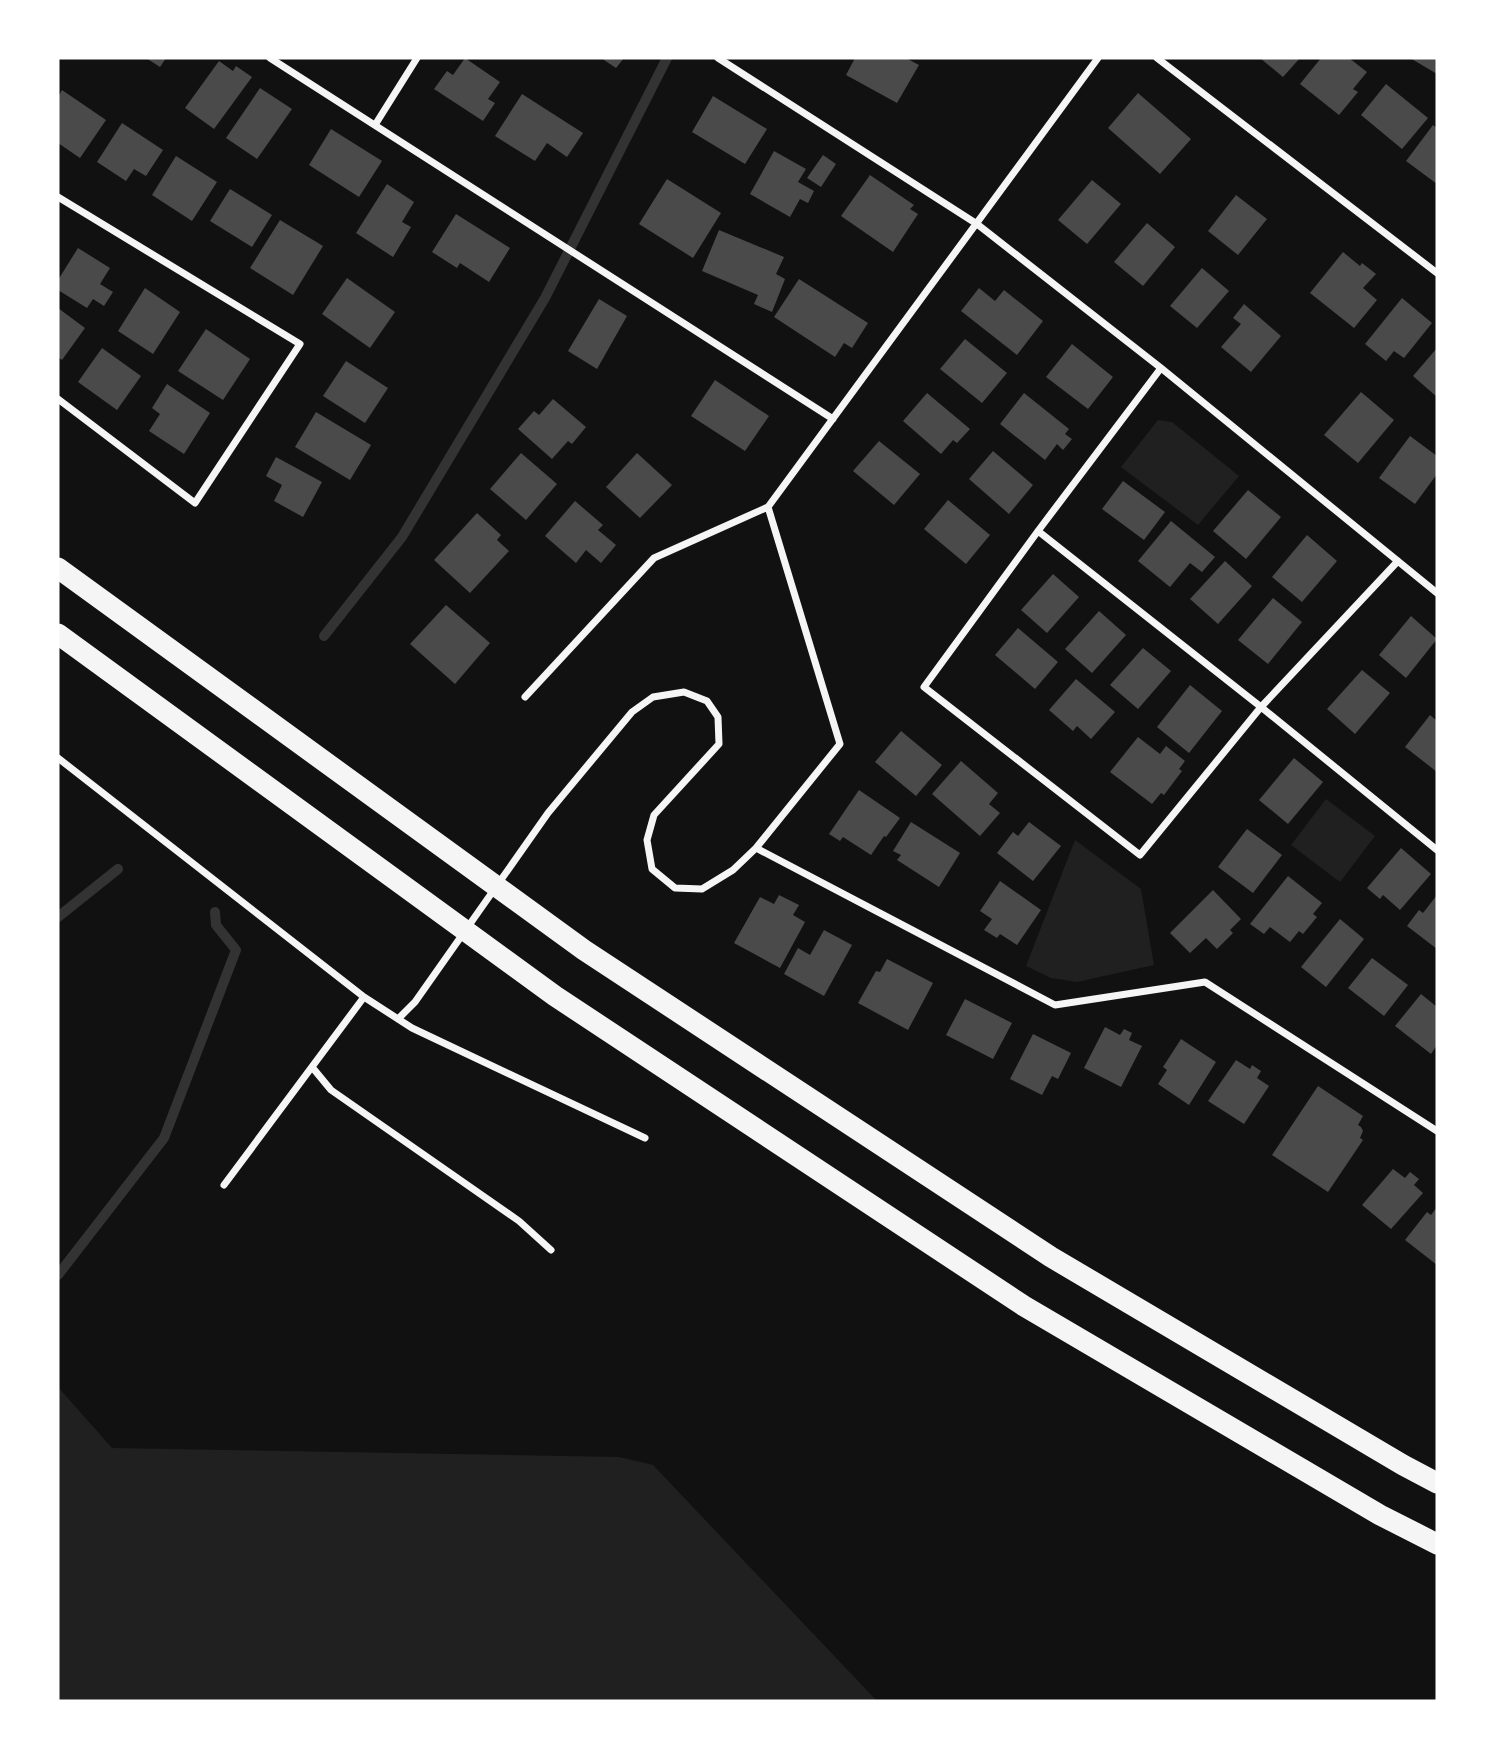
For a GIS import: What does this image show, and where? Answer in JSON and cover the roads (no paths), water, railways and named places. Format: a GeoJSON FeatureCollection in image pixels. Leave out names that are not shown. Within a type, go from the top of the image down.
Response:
{"type":"FeatureCollection","features":[{"type":"Feature","properties":{"kind":"highway"},"geometry":{"type":"LineString","coordinates":[[58,568],[584,950],[1051,1257],[1437,1482]]}},
{"type":"Feature","properties":{"kind":"highway"},"geometry":{"type":"LineString","coordinates":[[58,634],[555,996],[1013,1299],[1380,1515],[1437,1544]]}},
{"type":"Feature","properties":{"kind":"street"},"geometry":{"type":"LineString","coordinates":[[270,58],[833,419]]}},
{"type":"Feature","properties":{"kind":"street"},"geometry":{"type":"LineString","coordinates":[[375,124],[417,58]]}},
{"type":"Feature","properties":{"kind":"street"},"geometry":{"type":"LineString","coordinates":[[718,58],[977,224],[1161,368],[1437,593]]}},
{"type":"Feature","properties":{"kind":"street"},"geometry":{"type":"LineString","coordinates":[[525,697],[654,558],[768,508],[1098,58]]}},
{"type":"Feature","properties":{"kind":"street"},"geometry":{"type":"LineString","coordinates":[[1157,58],[1437,273]]}},
{"type":"Feature","properties":{"kind":"street"},"geometry":{"type":"LineString","coordinates":[[58,197],[300,344],[195,503],[58,399]]}},
{"type":"Feature","properties":{"kind":"street"},"geometry":{"type":"LineString","coordinates":[[1161,368],[924,687],[1140,855],[1261,707],[1398,561]]}},
{"type":"Feature","properties":{"kind":"street"},"geometry":{"type":"LineString","coordinates":[[398,1020],[415,1002],[548,813],[632,712],[653,697],[684,692],[707,701],[718,717],[719,744],[654,815],[647,840],[652,869],[675,888],[702,889],[733,870],[756,848],[841,744],[768,508]]}},
{"type":"Feature","properties":{"kind":"street"},"geometry":{"type":"LineString","coordinates":[[1038,531],[1437,850]]}},
{"type":"Feature","properties":{"kind":"street"},"geometry":{"type":"LineString","coordinates":[[58,758],[364,998],[412,1028],[645,1138]]}},
{"type":"Feature","properties":{"kind":"street"},"geometry":{"type":"LineString","coordinates":[[756,848],[1055,1005],[1205,982],[1437,1131]]}},
{"type":"Feature","properties":{"kind":"street"},"geometry":{"type":"LineString","coordinates":[[224,1185],[364,998]]}},
{"type":"Feature","properties":{"kind":"street"},"geometry":{"type":"LineString","coordinates":[[312,1067],[331,1090],[519,1221],[551,1250]]}},
{"type":"Feature","properties":{"kind":"waterway"},"geometry":{"type":"LineString","coordinates":[[324,636],[402,537],[545,298],[667,58]]}},
{"type":"Feature","properties":{"kind":"waterway"},"geometry":{"type":"LineString","coordinates":[[58,917],[118,869]]}},
{"type":"Feature","properties":{"kind":"waterway"},"geometry":{"type":"LineString","coordinates":[[58,1275],[164,1138],[236,950],[216,925],[215,912]]}}]}
